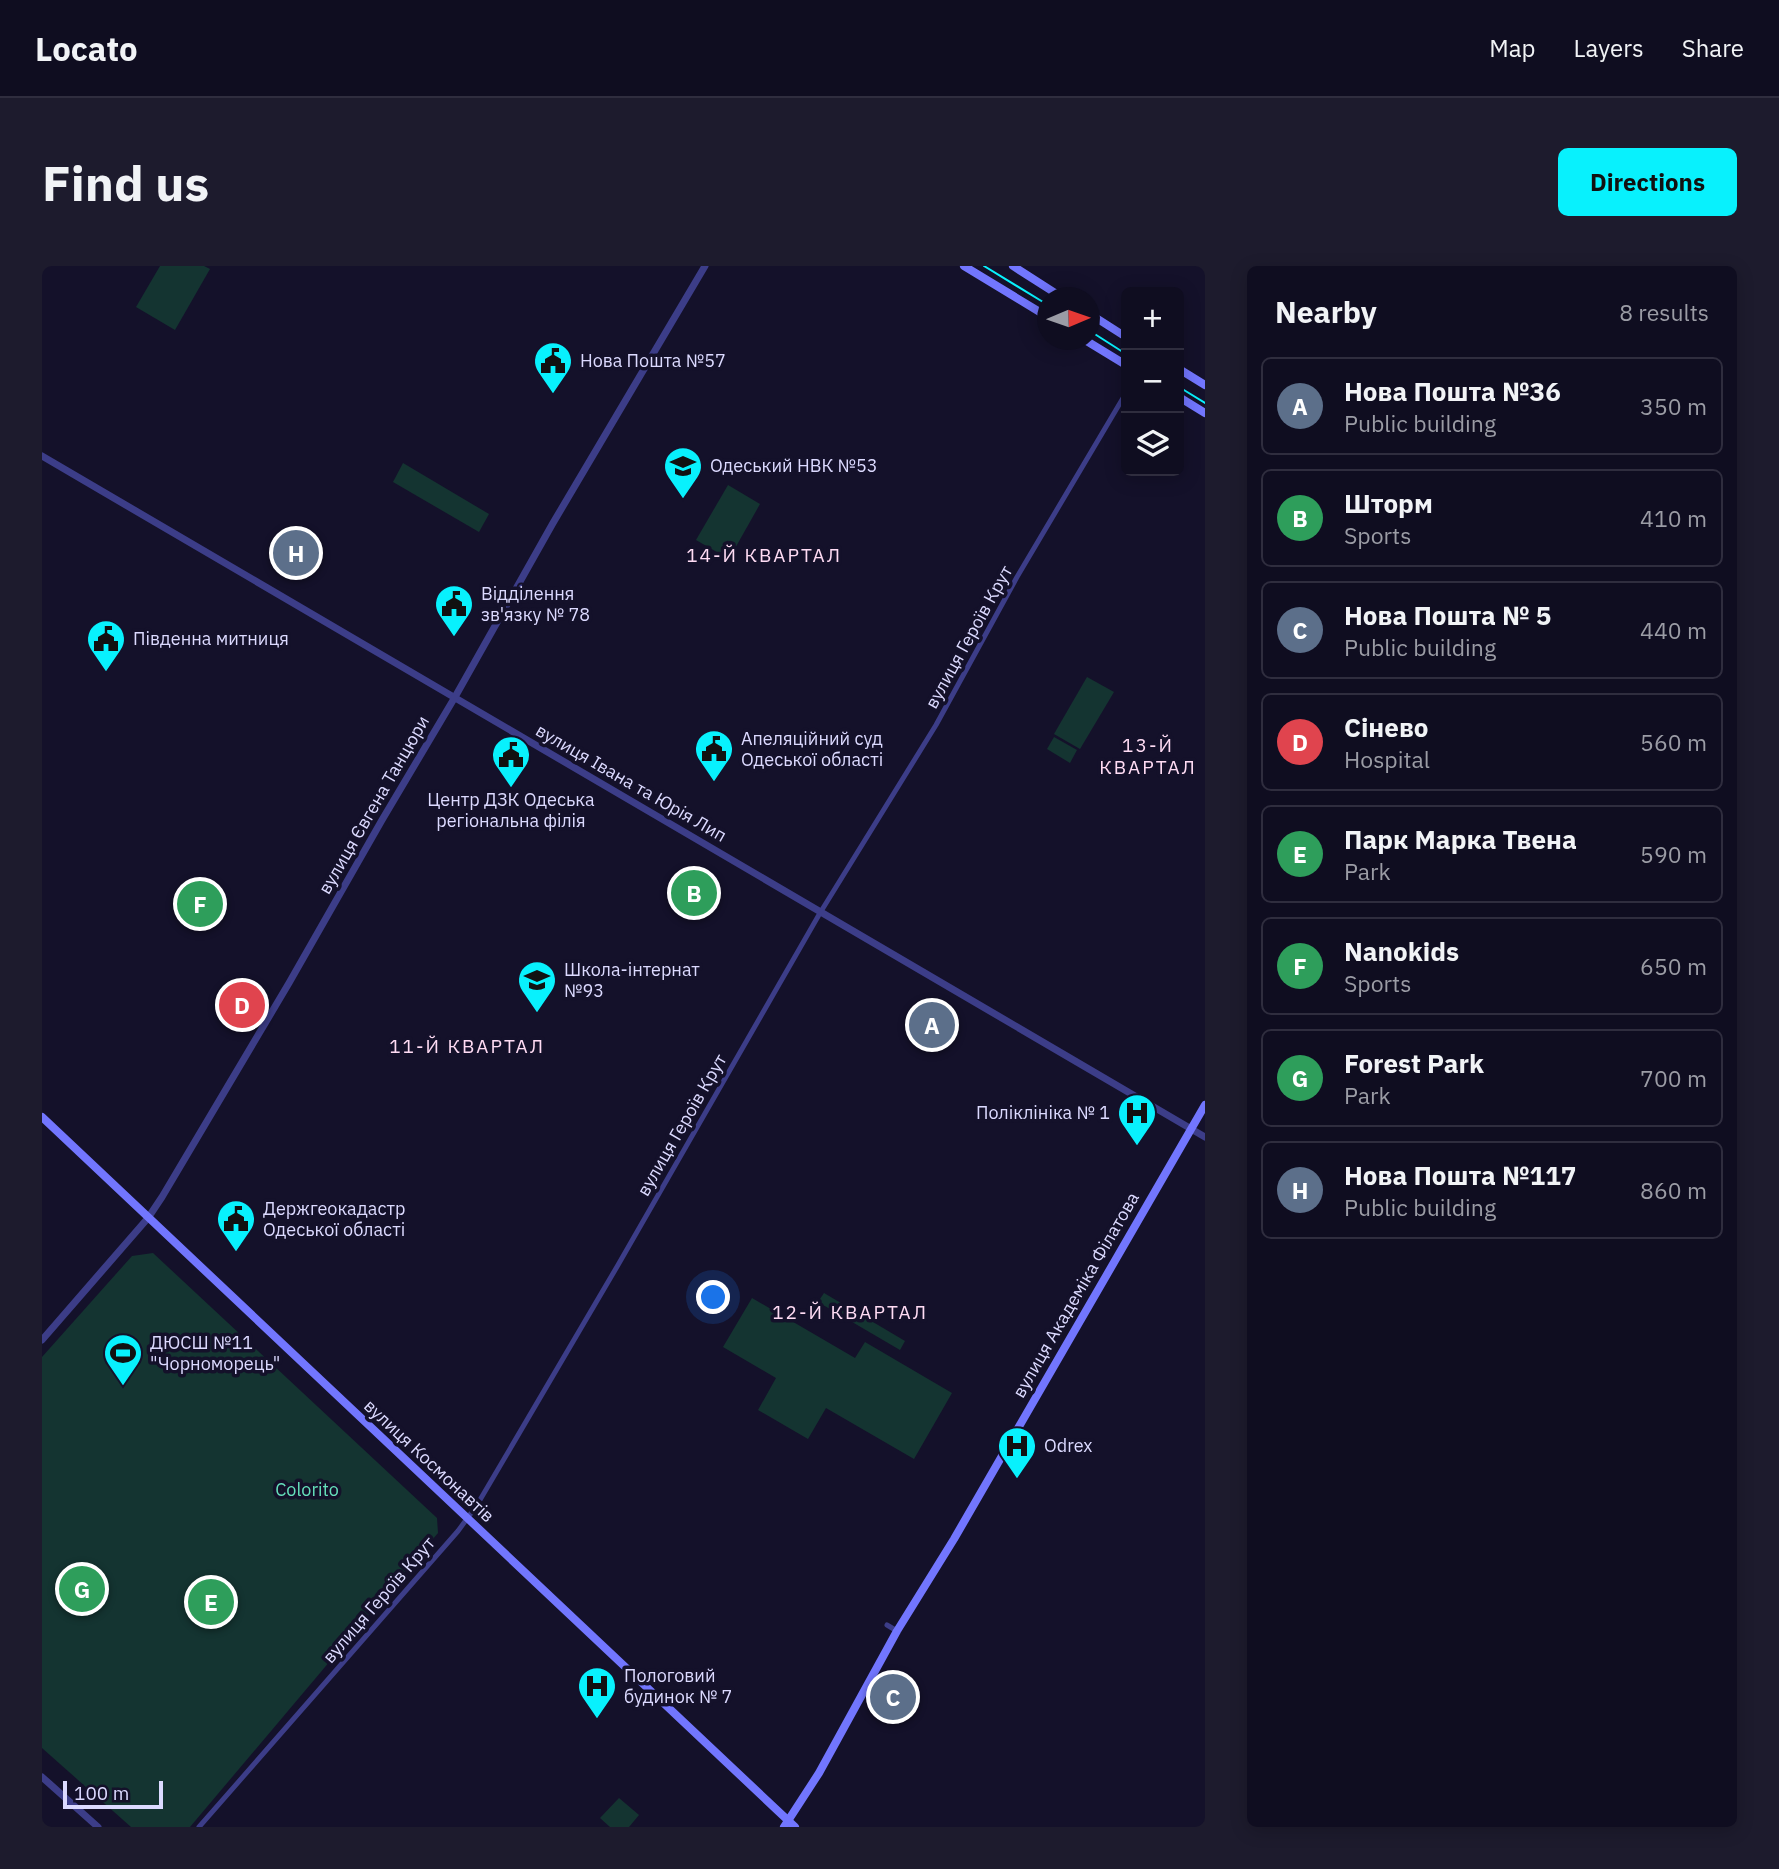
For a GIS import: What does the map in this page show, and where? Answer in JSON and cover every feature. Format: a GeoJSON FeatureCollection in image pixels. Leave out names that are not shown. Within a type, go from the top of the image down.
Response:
{"type":"FeatureCollection","features":[{"type":"Feature","properties":{"kind":"main road"},"geometry":{"type":"LineString","coordinates":[[964,266],[1037,310]]}},
{"type":"Feature","properties":{"kind":"main road"},"geometry":{"type":"LineString","coordinates":[[1013,266],[1046,287]]}},
{"type":"Feature","properties":{"kind":"main road"},"geometry":{"type":"LineString","coordinates":[[1100,320],[1121,334]]}},
{"type":"Feature","properties":{"kind":"main road"},"geometry":{"type":"LineString","coordinates":[[1100,349],[1121,362]]}},
{"type":"Feature","properties":{"kind":"main road"},"geometry":{"type":"LineString","coordinates":[[1184,372],[1205,385]]}},
{"type":"Feature","properties":{"kind":"main road"},"geometry":{"type":"LineString","coordinates":[[1184,400],[1205,413]]}},
{"type":"Feature","properties":{"kind":"main road","name":"вулиця Академіка Філатова"},"geometry":{"type":"LineString","coordinates":[[790,1825],[897,1631],[954,1539],[1205,1105]]}},
{"type":"Feature","properties":{"kind":"main road","name":"вулиця Космонавтів"},"geometry":{"type":"LineString","coordinates":[[42,1117],[790,1825]]}},
{"type":"Feature","properties":{"kind":"street","name":"вулиця Євгена Танцюри"},"geometry":{"type":"LineString","coordinates":[[42,1340],[148,1218],[289,984],[553,523],[705,266]]}},
{"type":"Feature","properties":{"kind":"street","name":"вулиця Героїв Крут"},"geometry":{"type":"LineString","coordinates":[[199,1827],[468,1518],[541,1398],[820,912],[936,725],[1017,577],[1121,401]]}},
{"type":"Feature","properties":{"kind":"street","name":"вулиця Івана та Юрія Лип"},"geometry":{"type":"LineString","coordinates":[[42,456],[1205,1136]]}},
{"type":"Feature","properties":{"kind":"street"},"geometry":{"type":"LineString","coordinates":[[887,1625],[897,1631]]}},
{"type":"Feature","properties":{"kind":"street"},"geometry":{"type":"LineString","coordinates":[[42,1777],[98,1827]]}},
{"type":"Feature","properties":{"kind":"green space"},"geometry":{"type":"Polygon","coordinates":[[[160,266],[204,266],[210,269],[175,330],[136,307],[160,266]]]}},
{"type":"Feature","properties":{"kind":"green space"},"geometry":{"type":"Polygon","coordinates":[[[403,463],[489,514],[479,532],[393,482],[403,463]]]}},
{"type":"Feature","properties":{"kind":"green space"},"geometry":{"type":"Polygon","coordinates":[[[728,485],[760,504],[729,559],[696,540],[728,485]]]}},
{"type":"Feature","properties":{"kind":"green space"},"geometry":{"type":"Polygon","coordinates":[[[1087,677],[1114,692],[1080,749],[1054,734],[1087,677]]]}},
{"type":"Feature","properties":{"kind":"green space"},"geometry":{"type":"Polygon","coordinates":[[[1054,737],[1077,750],[1070,763],[1047,749],[1054,737]]]}},
{"type":"Feature","properties":{"kind":"green space","name":"Colorito"},"geometry":{"type":"Polygon","coordinates":[[[153,1253],[437,1518],[438,1533],[190,1827],[131,1827],[42,1748],[42,1357],[132,1256],[153,1253]]]}},
{"type":"Feature","properties":{"kind":"green space"},"geometry":{"type":"Polygon","coordinates":[[[824,1293],[905,1341],[900,1350],[818,1302],[824,1293]]]}},
{"type":"Feature","properties":{"kind":"green space"},"geometry":{"type":"Polygon","coordinates":[[[752,1298],[855,1358],[865,1342],[952,1393],[914,1459],[826,1408],[808,1439],[758,1410],[776,1378],[723,1347],[752,1298]]]}},
{"type":"Feature","properties":{"kind":"green space"},"geometry":{"type":"Polygon","coordinates":[[[619,1798],[639,1815],[629,1827],[610,1827],[600,1818],[619,1798]]]}},
{"type":"Feature","properties":{"kind":"tram line"},"geometry":{"type":"LineString","coordinates":[[984,266],[1037,298]]}},
{"type":"Feature","properties":{"kind":"tram line"},"geometry":{"type":"LineString","coordinates":[[1100,337],[1121,351]]}},
{"type":"Feature","properties":{"kind":"tram line"},"geometry":{"type":"LineString","coordinates":[[1184,390],[1205,403]]}},
{"type":"Feature","properties":{"kind":"place","name":"Нова Пошта №57"},"geometry":{"type":"Point","coordinates":[553,395]}},
{"type":"Feature","properties":{"kind":"place","name":"Одеський НВК №53"},"geometry":{"type":"Point","coordinates":[683,500]}},
{"type":"Feature","properties":{"kind":"place","name":"Нова Пошта №117"},"geometry":{"type":"Point","coordinates":[296,553]}},
{"type":"Feature","properties":{"kind":"place","name":"Відділення зв'язку № 78"},"geometry":{"type":"Point","coordinates":[454,638]}},
{"type":"Feature","properties":{"kind":"place","name":"Південна митниця"},"geometry":{"type":"Point","coordinates":[106,673]}},
{"type":"Feature","properties":{"kind":"place","name":"Апеляційний суд Одеської області"},"geometry":{"type":"Point","coordinates":[714,783]}},
{"type":"Feature","properties":{"kind":"place","name":"Центр ДЗК Одеська регіональна філія"},"geometry":{"type":"Point","coordinates":[511,789]}},
{"type":"Feature","properties":{"kind":"place","name":"Шторм"},"geometry":{"type":"Point","coordinates":[694,893]}},
{"type":"Feature","properties":{"kind":"place","name":"Nanokids"},"geometry":{"type":"Point","coordinates":[200,904]}},
{"type":"Feature","properties":{"kind":"place","name":"Сінево"},"geometry":{"type":"Point","coordinates":[242,1005]}},
{"type":"Feature","properties":{"kind":"place","name":"Школа-інтернат №93"},"geometry":{"type":"Point","coordinates":[537,1014]}},
{"type":"Feature","properties":{"kind":"place","name":"Нова Пошта №36"},"geometry":{"type":"Point","coordinates":[932,1025]}},
{"type":"Feature","properties":{"kind":"place","name":"Поліклініка № 1"},"geometry":{"type":"Point","coordinates":[1137,1147]}},
{"type":"Feature","properties":{"kind":"place","name":"Держгеокадастр Одеської області"},"geometry":{"type":"Point","coordinates":[236,1253]}},
{"type":"Feature","properties":{"kind":"place","name":"ДЮСШ №11 \"Чорноморець\""},"geometry":{"type":"Point","coordinates":[123,1387]}},
{"type":"Feature","properties":{"kind":"place","name":"Odrex"},"geometry":{"type":"Point","coordinates":[1017,1480]}},
{"type":"Feature","properties":{"kind":"place","name":"Forest Park"},"geometry":{"type":"Point","coordinates":[82,1589]}},
{"type":"Feature","properties":{"kind":"place","name":"Парк Марка Твена"},"geometry":{"type":"Point","coordinates":[211,1602]}},
{"type":"Feature","properties":{"kind":"place","name":"Нова Пошта № 5"},"geometry":{"type":"Point","coordinates":[893,1697]}},
{"type":"Feature","properties":{"kind":"place","name":"Пологовий будинок № 7"},"geometry":{"type":"Point","coordinates":[597,1720]}},
{"type":"Feature","properties":{"kind":"district","name":"14-Й КВАРТАЛ"},"geometry":{"type":"Point","coordinates":[764,555]}},
{"type":"Feature","properties":{"kind":"district","name":"13-Й КВАРТАЛ"},"geometry":{"type":"Point","coordinates":[1148,756]}},
{"type":"Feature","properties":{"kind":"district","name":"11-Й КВАРТАЛ"},"geometry":{"type":"Point","coordinates":[467,1046]}},
{"type":"Feature","properties":{"kind":"district","name":"12-Й КВАРТАЛ"},"geometry":{"type":"Point","coordinates":[850,1312]}}]}
